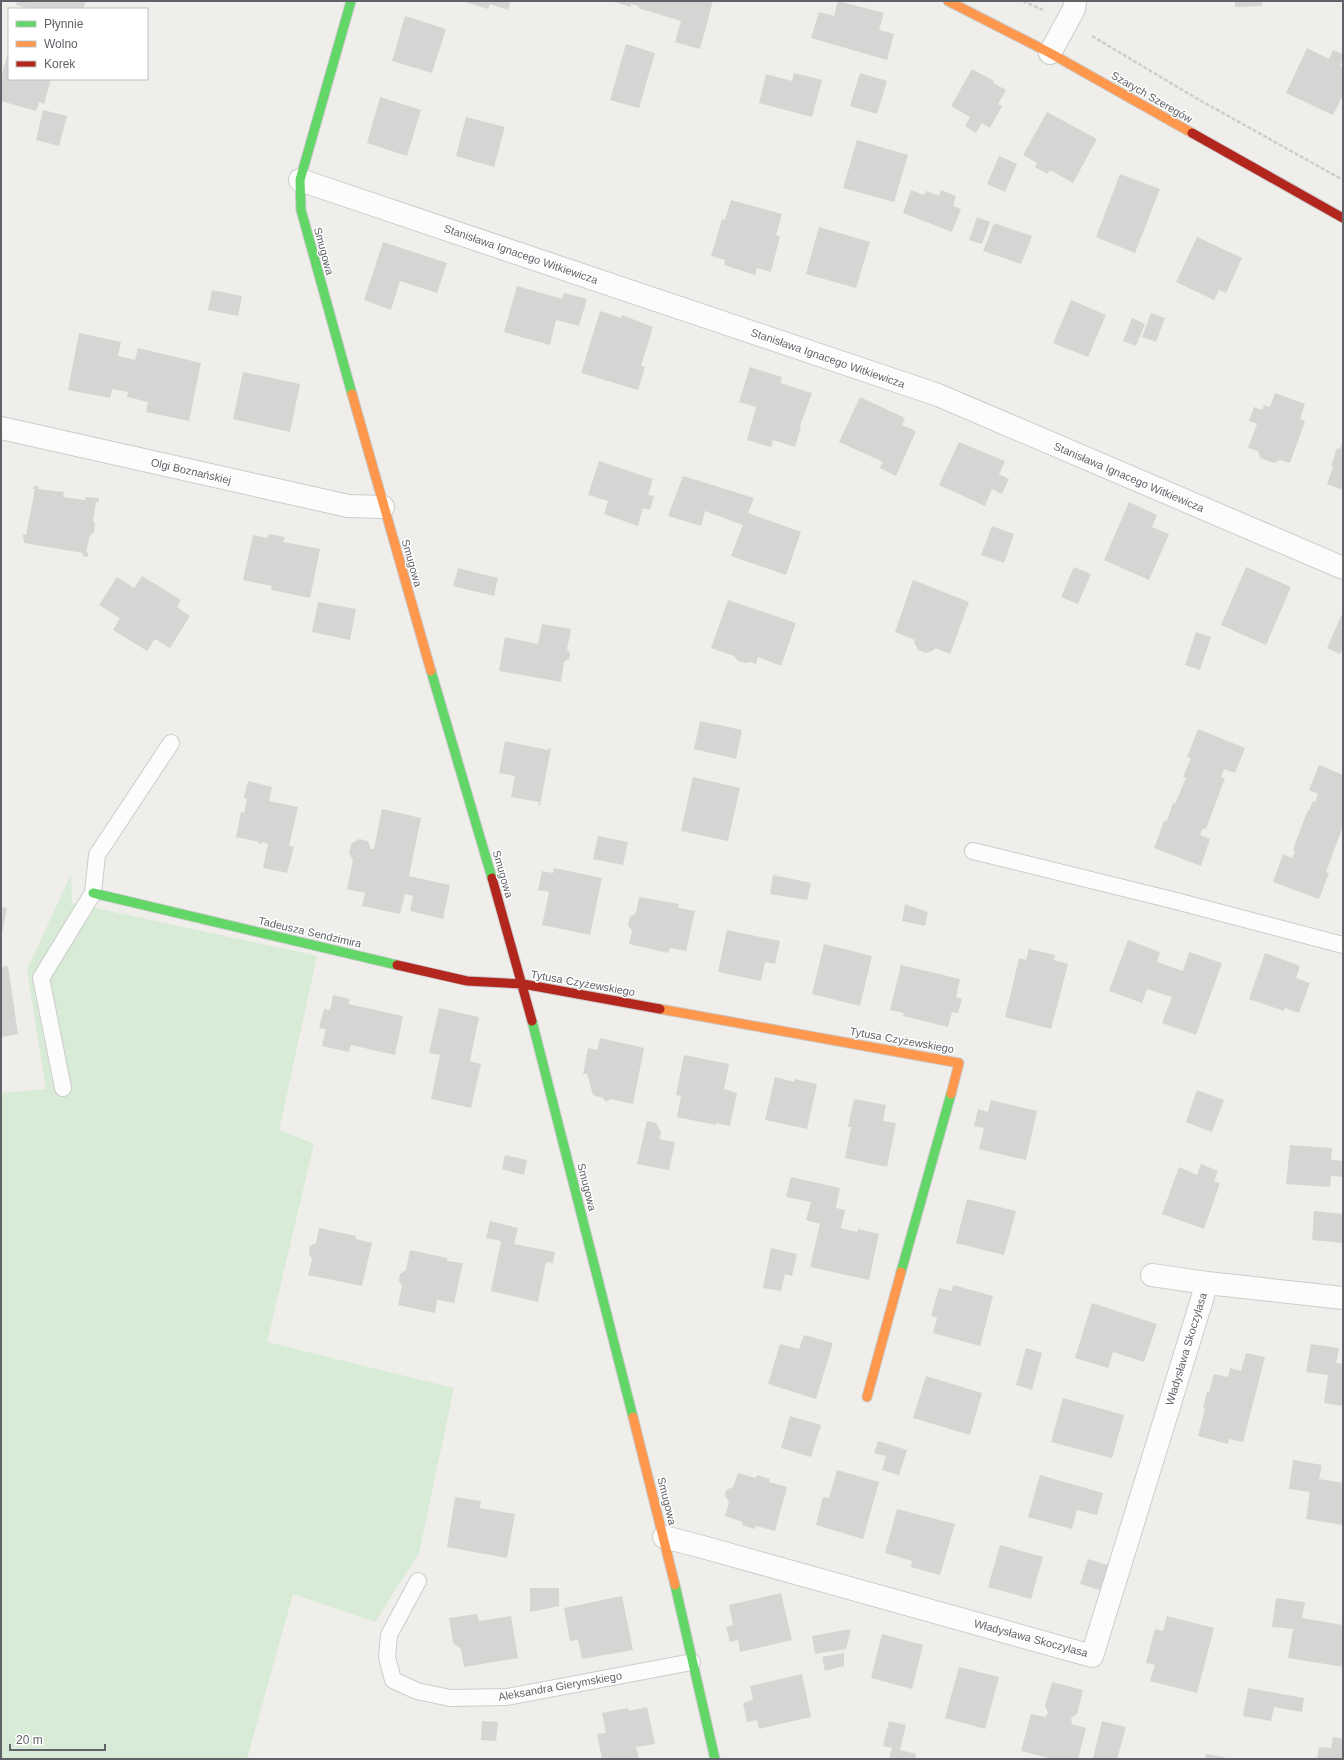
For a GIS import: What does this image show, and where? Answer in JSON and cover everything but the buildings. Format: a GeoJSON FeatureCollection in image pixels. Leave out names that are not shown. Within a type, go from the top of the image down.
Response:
{"type":"FeatureCollection","features":[{"type":"Feature","properties":{"kind":"street","name":"Smugowa"},"geometry":{"type":"LineString","coordinates":[[351,1],[300,180],[301,210],[383,507],[523,984],[664,1537],[715,1759]]}},
{"type":"Feature","properties":{"kind":"street","name":"Szarych Szeregów"},"geometry":{"type":"LineString","coordinates":[[948,1],[1050,53],[1343,218]]}},
{"type":"Feature","properties":{"kind":"street"},"geometry":{"type":"LineString","coordinates":[[1050,53],[1074,9],[1075,1]]}},
{"type":"Feature","properties":{"kind":"street","name":"Stanisława Ignacego Witkiewicza"},"geometry":{"type":"LineString","coordinates":[[300,180],[938,395],[1343,568]]}},
{"type":"Feature","properties":{"kind":"street","name":"Olgi Boznańskiej"},"geometry":{"type":"LineString","coordinates":[[1,428],[348,506],[383,507]]}},
{"type":"Feature","properties":{"kind":"street","name":"Tadeusza Sendzimira"},"geometry":{"type":"LineString","coordinates":[[93,893],[467,981],[523,984]]}},
{"type":"Feature","properties":{"kind":"street","name":"Tytusa Czyżewskiego"},"geometry":{"type":"LineString","coordinates":[[523,984],[959,1063],[867,1397]]}},
{"type":"Feature","properties":{"kind":"street"},"geometry":{"type":"LineString","coordinates":[[1152,1275],[1207,1283],[1343,1298]]}},
{"type":"Feature","properties":{"kind":"street","name":"Władysława Skoczylasa"},"geometry":{"type":"LineString","coordinates":[[664,1537],[1092,1656],[1207,1283]]}},
{"type":"Feature","properties":{"kind":"lane"},"geometry":{"type":"LineString","coordinates":[[63,1088],[41,978],[93,893],[97,855],[171,743]]}},
{"type":"Feature","properties":{"kind":"lane"},"geometry":{"type":"LineString","coordinates":[[973,851],[1176,901],[1343,945]]}},
{"type":"Feature","properties":{"kind":"lane","name":"Aleksandra Gierymskiego"},"geometry":{"type":"LineString","coordinates":[[418,1581],[389,1635],[387,1657],[393,1680],[417,1690],[450,1698],[507,1697],[692,1662]]}},
{"type":"Feature","properties":{"kind":"path"},"geometry":{"type":"LineString","coordinates":[[1023,1],[1067,22],[1196,98],[1343,180]]}},
{"type":"Feature","properties":{"kind":"green space"},"geometry":{"type":"Polygon","coordinates":[[[71,874],[72,903],[317,956],[279,1130],[314,1144],[267,1342],[454,1388],[419,1553],[375,1622],[293,1594],[247,1759],[1,1759],[1,1093],[46,1089],[27,970],[71,874]]]}},
{"type":"Feature","properties":{"kind":"traffic: fast"},"geometry":{"type":"LineString","coordinates":[[351,1],[300,180],[301,210],[352,394]]}},
{"type":"Feature","properties":{"kind":"traffic: fast"},"geometry":{"type":"LineString","coordinates":[[431,671],[492,878]]}},
{"type":"Feature","properties":{"kind":"traffic: fast"},"geometry":{"type":"LineString","coordinates":[[93,893],[397,965]]}},
{"type":"Feature","properties":{"kind":"traffic: fast"},"geometry":{"type":"LineString","coordinates":[[532,1021],[633,1417]]}},
{"type":"Feature","properties":{"kind":"traffic: fast"},"geometry":{"type":"LineString","coordinates":[[901,1272],[951,1094]]}},
{"type":"Feature","properties":{"kind":"traffic: fast"},"geometry":{"type":"LineString","coordinates":[[675,1585],[715,1759]]}},
{"type":"Feature","properties":{"kind":"traffic: slow"},"geometry":{"type":"LineString","coordinates":[[948,1],[1050,53],[1192,133]]}},
{"type":"Feature","properties":{"kind":"traffic: slow"},"geometry":{"type":"LineString","coordinates":[[352,394],[431,671]]}},
{"type":"Feature","properties":{"kind":"traffic: slow"},"geometry":{"type":"LineString","coordinates":[[660,1009],[959,1063],[951,1094]]}},
{"type":"Feature","properties":{"kind":"traffic: slow"},"geometry":{"type":"LineString","coordinates":[[867,1397],[901,1272]]}},
{"type":"Feature","properties":{"kind":"traffic: slow"},"geometry":{"type":"LineString","coordinates":[[633,1417],[675,1585]]}},
{"type":"Feature","properties":{"kind":"traffic: jam"},"geometry":{"type":"LineString","coordinates":[[1192,133],[1343,218]]}},
{"type":"Feature","properties":{"kind":"traffic: jam"},"geometry":{"type":"LineString","coordinates":[[492,878],[532,1021]]}},
{"type":"Feature","properties":{"kind":"traffic: jam"},"geometry":{"type":"LineString","coordinates":[[397,965],[467,981],[523,984],[660,1009]]}}]}
